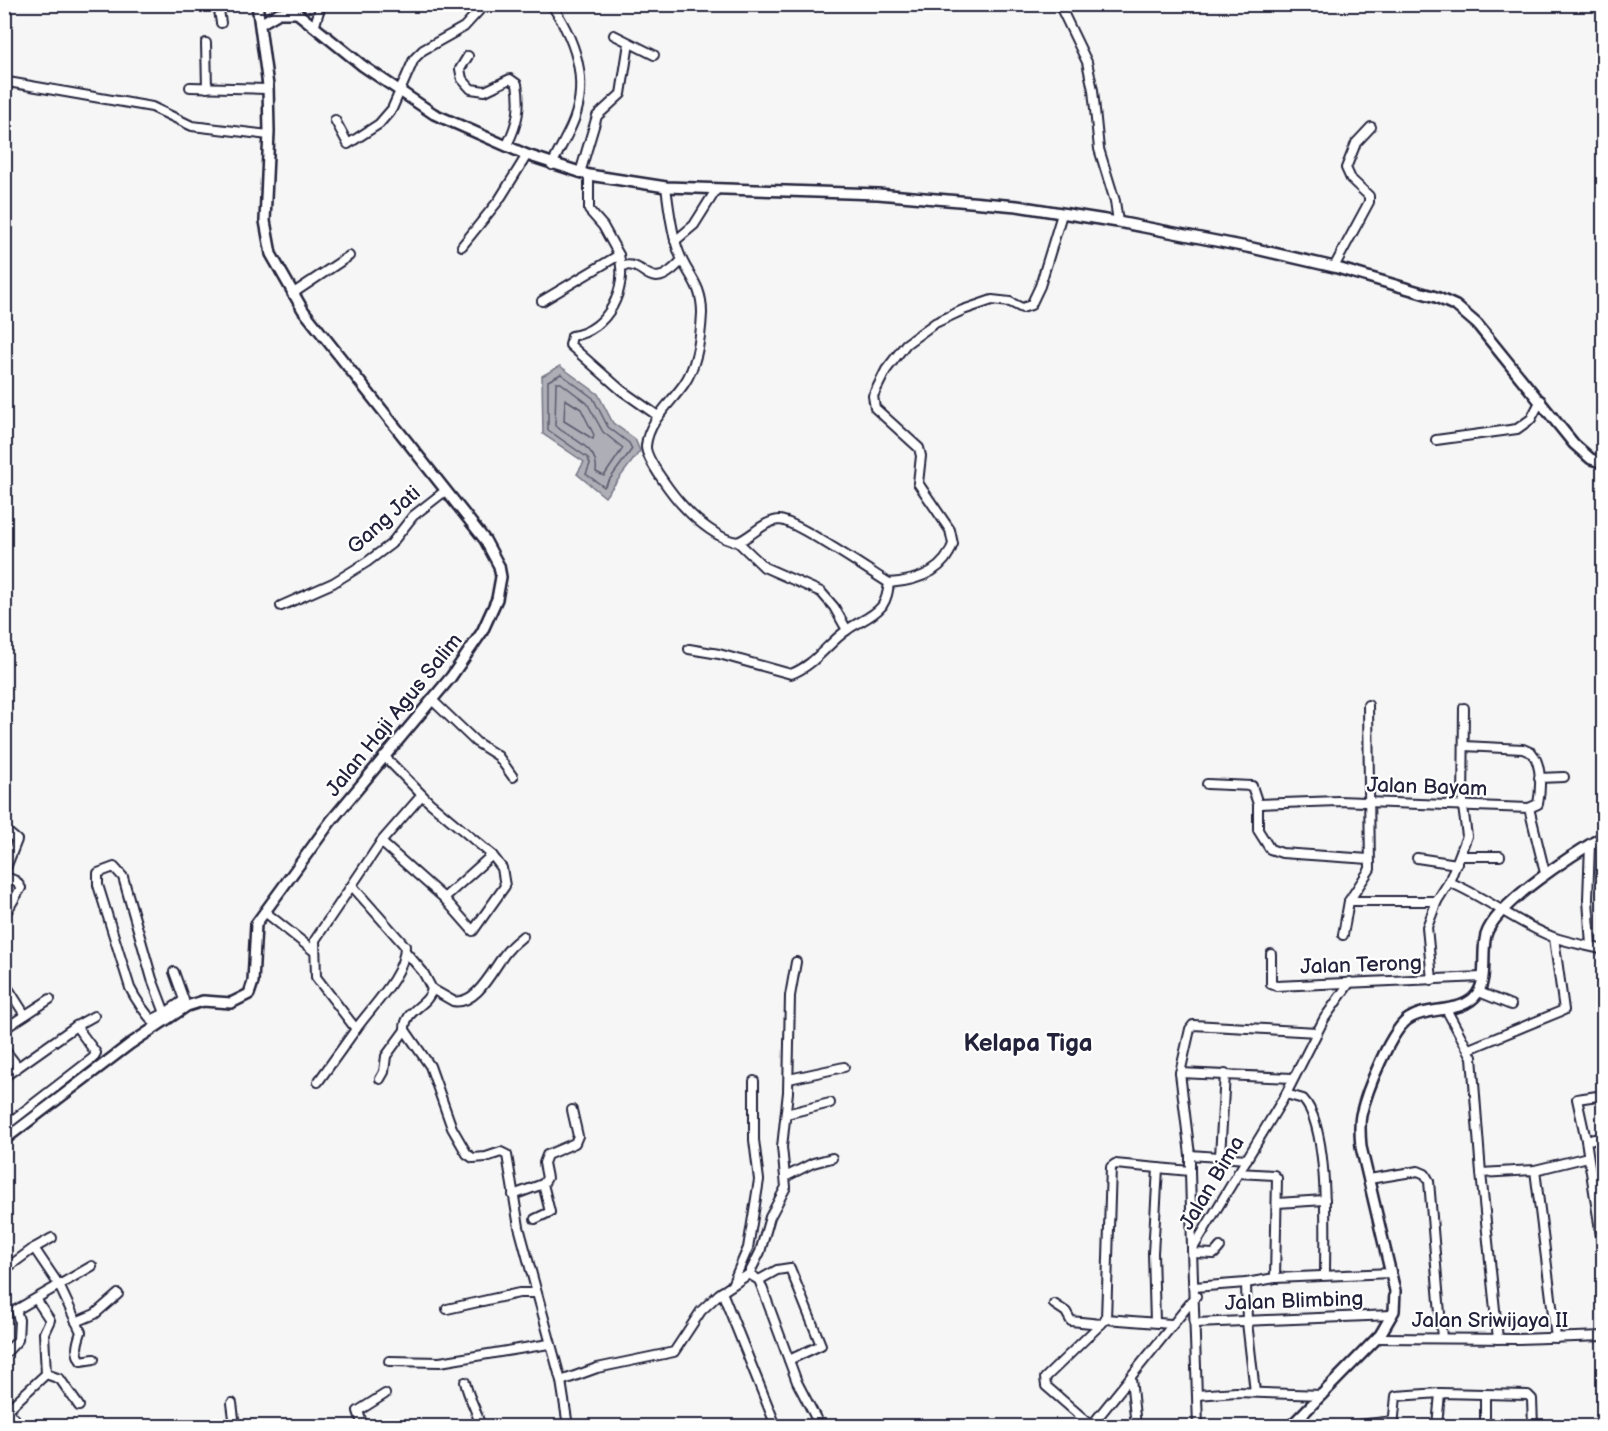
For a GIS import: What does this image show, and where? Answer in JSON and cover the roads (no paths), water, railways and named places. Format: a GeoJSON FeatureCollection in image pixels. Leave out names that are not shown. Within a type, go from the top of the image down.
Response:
{"type":"FeatureCollection","features":[{"type":"Feature","properties":{"kind":"street"},"geometry":{"type":"LineString","coordinates":[[218,4],[220,23]]}},
{"type":"Feature","properties":{"kind":"street","name":"Jalan Haji Agus Salim"},"geometry":{"type":"LineString","coordinates":[[4,1140],[154,1023],[196,1002],[231,1003],[249,994],[254,975],[256,924],[331,821],[472,649],[501,587],[501,577],[494,555],[292,294],[276,268],[266,237],[268,89],[257,4]]}},
{"type":"Feature","properties":{"kind":"street"},"geometry":{"type":"LineString","coordinates":[[286,4],[295,13],[315,25],[363,66],[434,114],[552,165],[585,174],[666,187],[878,194],[965,201],[1062,213],[1118,222],[1334,267],[1436,297],[1456,306],[1477,324],[1574,444],[1591,459],[1604,463]]}},
{"type":"Feature","properties":{"kind":"street"},"geometry":{"type":"LineString","coordinates":[[315,25],[321,4]]}},
{"type":"Feature","properties":{"kind":"street"},"geometry":{"type":"LineString","coordinates":[[335,120],[344,142],[352,143],[379,124],[392,109],[403,81],[418,54],[464,27],[485,4]]}},
{"type":"Feature","properties":{"kind":"street"},"geometry":{"type":"LineString","coordinates":[[551,4],[571,35],[582,88],[572,126],[552,165]]}},
{"type":"Feature","properties":{"kind":"street"},"geometry":{"type":"LineString","coordinates":[[1059,4],[1088,62],[1094,90],[1099,149],[1115,201],[1118,222]]}},
{"type":"Feature","properties":{"kind":"street"},"geometry":{"type":"LineString","coordinates":[[260,24],[279,13],[295,13]]}},
{"type":"Feature","properties":{"kind":"street"},"geometry":{"type":"LineString","coordinates":[[614,35],[654,55]]}},
{"type":"Feature","properties":{"kind":"street"},"geometry":{"type":"LineString","coordinates":[[206,43],[207,88]]}},
{"type":"Feature","properties":{"kind":"street"},"geometry":{"type":"LineString","coordinates":[[629,43],[621,94],[597,116],[585,174],[589,210],[603,226],[619,255],[622,266],[609,314],[599,326],[587,333],[572,336],[570,345],[621,390],[658,416]]}},
{"type":"Feature","properties":{"kind":"street"},"geometry":{"type":"LineString","coordinates":[[468,56],[460,69],[462,79],[471,89],[485,92],[510,79],[517,84],[520,102],[519,118],[507,145]]}},
{"type":"Feature","properties":{"kind":"street"},"geometry":{"type":"LineString","coordinates":[[8,82],[152,107],[192,126],[269,135]]}},
{"type":"Feature","properties":{"kind":"street"},"geometry":{"type":"LineString","coordinates":[[190,87],[268,89]]}},
{"type":"Feature","properties":{"kind":"street"},"geometry":{"type":"LineString","coordinates":[[1334,267],[1369,202],[1369,196],[1351,179],[1346,168],[1356,143],[1371,127]]}},
{"type":"Feature","properties":{"kind":"street"},"geometry":{"type":"LineString","coordinates":[[462,246],[499,200],[527,155]]}},
{"type":"Feature","properties":{"kind":"street"},"geometry":{"type":"LineString","coordinates":[[666,187],[675,242],[682,260],[696,282],[702,303],[696,359],[685,382],[658,416],[646,446],[654,465],[688,511],[728,539],[738,542],[764,567],[821,592],[847,630]]}},
{"type":"Feature","properties":{"kind":"street"},"geometry":{"type":"LineString","coordinates":[[675,242],[694,225],[716,190]]}},
{"type":"Feature","properties":{"kind":"street"},"geometry":{"type":"LineString","coordinates":[[738,542],[767,524],[783,521],[805,529],[889,583],[909,582],[942,566],[953,544],[950,530],[920,488],[919,448],[874,408],[873,396],[876,386],[906,344],[935,323],[992,300],[1010,302],[1022,308],[1031,305],[1040,286],[1062,213]]}},
{"type":"Feature","properties":{"kind":"street"},"geometry":{"type":"LineString","coordinates":[[542,301],[619,255]]}},
{"type":"Feature","properties":{"kind":"street"},"geometry":{"type":"LineString","coordinates":[[292,294],[349,256]]}},
{"type":"Feature","properties":{"kind":"street"},"geometry":{"type":"LineString","coordinates":[[622,266],[632,266],[646,275],[658,277],[673,270],[682,260]]}},
{"type":"Feature","properties":{"kind":"street"},"geometry":{"type":"LineString","coordinates":[[1436,440],[1517,429],[1531,418],[1540,400]]}},
{"type":"Feature","properties":{"kind":"street","name":"Gang Jati"},"geometry":{"type":"LineString","coordinates":[[281,606],[324,588],[367,562],[395,539],[413,516],[445,491]]}},
{"type":"Feature","properties":{"kind":"street"},"geometry":{"type":"LineString","coordinates":[[689,649],[719,654],[791,674],[823,653],[847,630],[879,609],[889,583]]}},
{"type":"Feature","properties":{"kind":"street"},"geometry":{"type":"LineString","coordinates":[[431,699],[476,742],[498,756],[513,777]]}},
{"type":"Feature","properties":{"kind":"street"},"geometry":{"type":"LineString","coordinates":[[1343,935],[1349,901],[1367,875],[1369,859],[1368,705]]}},
{"type":"Feature","properties":{"kind":"street"},"geometry":{"type":"LineString","coordinates":[[1432,980],[1427,927],[1437,901],[1461,856],[1467,836],[1463,807],[1464,708]]}},
{"type":"Feature","properties":{"kind":"street"},"geometry":{"type":"LineString","coordinates":[[1464,746],[1527,750],[1537,760],[1538,802],[1529,808],[1545,873]]}},
{"type":"Feature","properties":{"kind":"street"},"geometry":{"type":"LineString","coordinates":[[381,842],[444,898],[472,931],[505,886],[502,868],[492,855],[422,795],[384,756]]}},
{"type":"Feature","properties":{"kind":"street"},"geometry":{"type":"LineString","coordinates":[[1539,778],[1564,777]]}},
{"type":"Feature","properties":{"kind":"street"},"geometry":{"type":"LineString","coordinates":[[1207,784],[1250,784],[1258,804],[1257,830],[1270,849],[1282,853],[1369,859]]}},
{"type":"Feature","properties":{"kind":"street"},"geometry":{"type":"LineString","coordinates":[[356,1029],[316,977],[314,951],[319,931],[353,887],[381,842],[422,795]]}},
{"type":"Feature","properties":{"kind":"street","name":"Jalan Bayam"},"geometry":{"type":"LineString","coordinates":[[1258,804],[1310,801],[1529,808]]}},
{"type":"Feature","properties":{"kind":"street"},"geometry":{"type":"LineString","coordinates":[[4,829],[17,840],[4,874],[16,881],[21,888],[4,916]]}},
{"type":"Feature","properties":{"kind":"street"},"geometry":{"type":"LineString","coordinates":[[1291,1426],[1377,1338],[1392,1316],[1396,1301],[1361,1147],[1361,1114],[1396,1030],[1410,1017],[1469,1001],[1479,992],[1485,937],[1502,913],[1545,873],[1604,836]]}},
{"type":"Feature","properties":{"kind":"street"},"geometry":{"type":"LineString","coordinates":[[1590,844],[1588,899],[1591,946]]}},
{"type":"Feature","properties":{"kind":"street"},"geometry":{"type":"LineString","coordinates":[[444,898],[492,855]]}},
{"type":"Feature","properties":{"kind":"street"},"geometry":{"type":"LineString","coordinates":[[1461,856],[1500,855]]}},
{"type":"Feature","properties":{"kind":"street"},"geometry":{"type":"LineString","coordinates":[[1417,858],[1457,864]]}},
{"type":"Feature","properties":{"kind":"street"},"geometry":{"type":"LineString","coordinates":[[165,1013],[152,979],[123,877],[114,867],[98,873],[98,885],[130,988],[154,1023],[184,1000],[184,992],[174,972]]}},
{"type":"Feature","properties":{"kind":"street"},"geometry":{"type":"LineString","coordinates":[[1449,882],[1484,898],[1502,913],[1554,938],[1604,950]]}},
{"type":"Feature","properties":{"kind":"street"},"geometry":{"type":"LineString","coordinates":[[353,887],[403,941],[405,951],[423,972],[432,989],[453,1001],[468,998],[486,981],[508,949],[523,936]]}},
{"type":"Feature","properties":{"kind":"street"},"geometry":{"type":"LineString","coordinates":[[1349,901],[1437,901]]}},
{"type":"Feature","properties":{"kind":"street"},"geometry":{"type":"LineString","coordinates":[[264,912],[314,951]]}},
{"type":"Feature","properties":{"kind":"street"},"geometry":{"type":"LineString","coordinates":[[1469,1049],[1564,1010],[1554,938]]}},
{"type":"Feature","properties":{"kind":"street"},"geometry":{"type":"LineString","coordinates":[[318,1082],[393,979],[405,951]]}},
{"type":"Feature","properties":{"kind":"street","name":"Jalan Terong"},"geometry":{"type":"LineString","coordinates":[[1271,954],[1271,984],[1276,986],[1482,977]]}},
{"type":"Feature","properties":{"kind":"street"},"geometry":{"type":"LineString","coordinates":[[561,1381],[597,1368],[674,1352],[697,1316],[722,1292],[749,1274],[760,1252],[770,1217],[785,1192],[787,1176],[782,1157],[789,1079],[790,996],[796,962]]}},
{"type":"Feature","properties":{"kind":"street"},"geometry":{"type":"LineString","coordinates":[[4,981],[25,1015]]}},
{"type":"Feature","properties":{"kind":"street","name":"Jalan Bima"},"geometry":{"type":"LineString","coordinates":[[1198,1426],[1196,1296],[1192,1251],[1286,1095],[1317,1032],[1350,982]]}},
{"type":"Feature","properties":{"kind":"street"},"geometry":{"type":"LineString","coordinates":[[380,1079],[384,1072],[386,1056],[405,1030],[408,1016],[431,995],[432,989]]}},
{"type":"Feature","properties":{"kind":"street"},"geometry":{"type":"LineString","coordinates":[[1479,992],[1511,1005]]}},
{"type":"Feature","properties":{"kind":"street"},"geometry":{"type":"LineString","coordinates":[[4,1029],[50,999]]}},
{"type":"Feature","properties":{"kind":"street"},"geometry":{"type":"LineString","coordinates":[[1446,1009],[1472,1057],[1498,1339]]}},
{"type":"Feature","properties":{"kind":"street"},"geometry":{"type":"LineString","coordinates":[[4,1077],[76,1026],[94,1016]]}},
{"type":"Feature","properties":{"kind":"street"},"geometry":{"type":"LineString","coordinates":[[1220,1247],[1214,1254],[1192,1251],[1190,1155],[1180,1073],[1190,1029],[1193,1025],[1317,1032]]}},
{"type":"Feature","properties":{"kind":"street"},"geometry":{"type":"LineString","coordinates":[[6,1123],[96,1055],[76,1026]]}},
{"type":"Feature","properties":{"kind":"street"},"geometry":{"type":"LineString","coordinates":[[405,1030],[430,1066],[452,1128],[467,1154],[479,1158],[501,1152],[507,1155],[513,1195],[535,1293],[561,1381],[568,1426]]}},
{"type":"Feature","properties":{"kind":"street"},"geometry":{"type":"LineString","coordinates":[[4,1049],[18,1067]]}},
{"type":"Feature","properties":{"kind":"street"},"geometry":{"type":"LineString","coordinates":[[789,1079],[844,1067]]}},
{"type":"Feature","properties":{"kind":"street"},"geometry":{"type":"LineString","coordinates":[[1180,1073],[1293,1078]]}},
{"type":"Feature","properties":{"kind":"street"},"geometry":{"type":"LineString","coordinates":[[1220,1156],[1225,1074]]}},
{"type":"Feature","properties":{"kind":"street"},"geometry":{"type":"LineString","coordinates":[[731,1286],[748,1248],[759,1180],[754,1140],[754,1082]]}},
{"type":"Feature","properties":{"kind":"street"},"geometry":{"type":"LineString","coordinates":[[1286,1095],[1303,1099],[1315,1118],[1325,1200],[1325,1275]]}},
{"type":"Feature","properties":{"kind":"street"},"geometry":{"type":"LineString","coordinates":[[1604,1095],[1577,1099],[1586,1140],[1604,1256]]}},
{"type":"Feature","properties":{"kind":"street"},"geometry":{"type":"LineString","coordinates":[[786,1114],[830,1103]]}},
{"type":"Feature","properties":{"kind":"street"},"geometry":{"type":"LineString","coordinates":[[513,1195],[543,1184],[547,1178],[544,1163],[547,1155],[573,1145],[577,1140],[572,1110]]}},
{"type":"Feature","properties":{"kind":"street"},"geometry":{"type":"LineString","coordinates":[[1586,1140],[1604,1138]]}},
{"type":"Feature","properties":{"kind":"street"},"geometry":{"type":"LineString","coordinates":[[1190,1155],[1247,1159]]}},
{"type":"Feature","properties":{"kind":"street"},"geometry":{"type":"LineString","coordinates":[[787,1176],[813,1163],[832,1158]]}},
{"type":"Feature","properties":{"kind":"street"},"geometry":{"type":"LineString","coordinates":[[1481,1173],[1535,1170],[1588,1158]]}},
{"type":"Feature","properties":{"kind":"street"},"geometry":{"type":"LineString","coordinates":[[1190,1171],[1115,1164],[1111,1167],[1104,1322],[1044,1382],[1092,1426],[1171,1324],[1196,1296]]}},
{"type":"Feature","properties":{"kind":"street"},"geometry":{"type":"LineString","coordinates":[[1155,1322],[1154,1253],[1158,1168]]}},
{"type":"Feature","properties":{"kind":"street"},"geometry":{"type":"LineString","coordinates":[[1535,1170],[1556,1338]]}},
{"type":"Feature","properties":{"kind":"street"},"geometry":{"type":"LineString","coordinates":[[1369,1179],[1418,1171],[1425,1174],[1429,1181],[1442,1338]]}},
{"type":"Feature","properties":{"kind":"street"},"geometry":{"type":"LineString","coordinates":[[1238,1173],[1276,1176],[1275,1278]]}},
{"type":"Feature","properties":{"kind":"street"},"geometry":{"type":"LineString","coordinates":[[535,1219],[550,1212],[543,1184]]}},
{"type":"Feature","properties":{"kind":"street"},"geometry":{"type":"LineString","coordinates":[[1277,1203],[1325,1200]]}},
{"type":"Feature","properties":{"kind":"street"},"geometry":{"type":"LineString","coordinates":[[4,1270],[52,1238]]}},
{"type":"Feature","properties":{"kind":"street"},"geometry":{"type":"LineString","coordinates":[[34,1248],[59,1285],[81,1332],[77,1340],[79,1358],[81,1361],[94,1359]]}},
{"type":"Feature","properties":{"kind":"street"},"geometry":{"type":"LineString","coordinates":[[4,1355],[18,1340],[19,1320],[16,1311],[92,1266]]}},
{"type":"Feature","properties":{"kind":"street"},"geometry":{"type":"LineString","coordinates":[[759,1280],[777,1270],[790,1268],[807,1305],[822,1345],[789,1360]]}},
{"type":"Feature","properties":{"kind":"street"},"geometry":{"type":"LineString","coordinates":[[1194,1287],[1275,1278],[1391,1273]]}},
{"type":"Feature","properties":{"kind":"street"},"geometry":{"type":"LineString","coordinates":[[749,1274],[759,1280],[789,1360],[820,1426]]}},
{"type":"Feature","properties":{"kind":"street"},"geometry":{"type":"LineString","coordinates":[[1246,1283],[1247,1322],[1255,1392]]}},
{"type":"Feature","properties":{"kind":"street"},"geometry":{"type":"LineString","coordinates":[[722,1292],[776,1426]]}},
{"type":"Feature","properties":{"kind":"street"},"geometry":{"type":"LineString","coordinates":[[447,1309],[519,1293],[535,1293]]}},
{"type":"Feature","properties":{"kind":"street"},"geometry":{"type":"LineString","coordinates":[[76,1322],[95,1314],[118,1294]]}},
{"type":"Feature","properties":{"kind":"street"},"geometry":{"type":"LineString","coordinates":[[36,1299],[50,1320],[44,1333],[46,1374]]}},
{"type":"Feature","properties":{"kind":"street"},"geometry":{"type":"LineString","coordinates":[[1054,1304],[1071,1321],[1171,1324]]}},
{"type":"Feature","properties":{"kind":"street","name":"Jalan Blimbing"},"geometry":{"type":"LineString","coordinates":[[1196,1323],[1392,1316]]}},
{"type":"Feature","properties":{"kind":"street","name":"Jalan Sriwijaya II"},"geometry":{"type":"LineString","coordinates":[[1377,1338],[1498,1339],[1604,1336]]}},
{"type":"Feature","properties":{"kind":"street"},"geometry":{"type":"LineString","coordinates":[[389,1361],[440,1362],[549,1344]]}},
{"type":"Feature","properties":{"kind":"street"},"geometry":{"type":"LineString","coordinates":[[46,1374],[60,1379],[79,1406]]}},
{"type":"Feature","properties":{"kind":"street"},"geometry":{"type":"LineString","coordinates":[[20,1426],[6,1410],[46,1374]]}},
{"type":"Feature","properties":{"kind":"street"},"geometry":{"type":"LineString","coordinates":[[1131,1378],[1136,1426]]}},
{"type":"Feature","properties":{"kind":"street"},"geometry":{"type":"LineString","coordinates":[[465,1382],[469,1401],[477,1410],[480,1426]]}},
{"type":"Feature","properties":{"kind":"street"},"geometry":{"type":"LineString","coordinates":[[1197,1395],[1255,1392],[1322,1395]]}},
{"type":"Feature","properties":{"kind":"street"},"geometry":{"type":"LineString","coordinates":[[1437,1426],[1440,1393]]}},
{"type":"Feature","properties":{"kind":"street"},"geometry":{"type":"LineString","coordinates":[[1349,1426],[1394,1424],[1396,1396],[1440,1393],[1530,1396],[1533,1426]]}},
{"type":"Feature","properties":{"kind":"street"},"geometry":{"type":"LineString","coordinates":[[363,1426],[358,1410],[385,1394]]}},
{"type":"Feature","properties":{"kind":"street"},"geometry":{"type":"LineString","coordinates":[[1485,1396],[1485,1426]]}},
{"type":"Feature","properties":{"kind":"street"},"geometry":{"type":"LineString","coordinates":[[232,1403],[235,1426]]}},
{"type":"Feature","properties":{"kind":"water"},"geometry":{"type":"Polygon","coordinates":[[[560,366],[598,394],[613,423],[635,439],[640,451],[605,497],[577,474],[584,462],[543,434],[542,376],[560,366]]]}},
{"type":"Feature","properties":{"kind":"district","name":"Kelapa Tiga"},"geometry":{"type":"Point","coordinates":[1028,1043]}}]}
